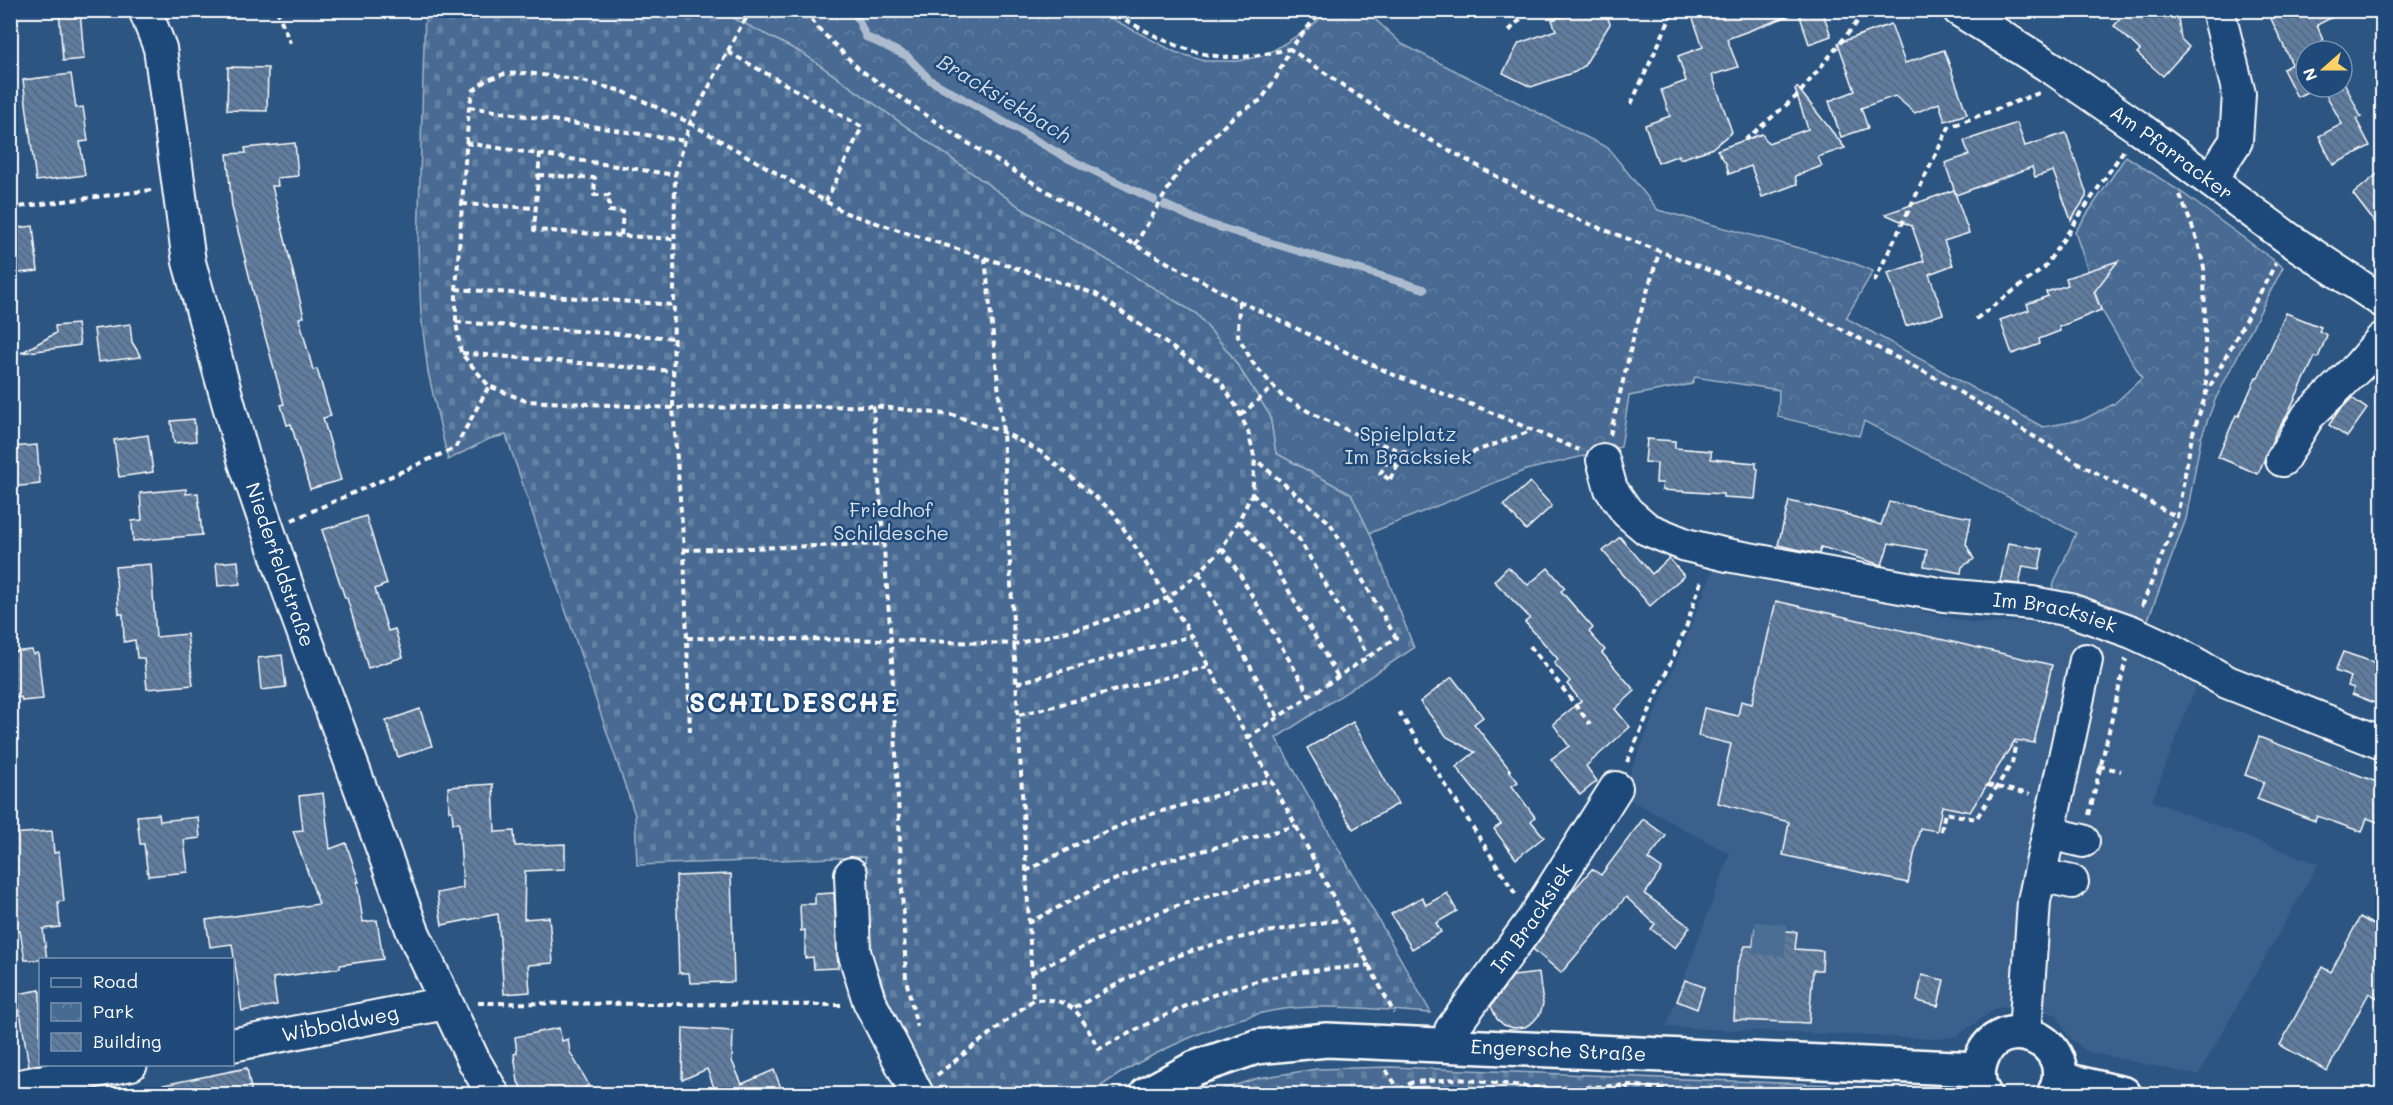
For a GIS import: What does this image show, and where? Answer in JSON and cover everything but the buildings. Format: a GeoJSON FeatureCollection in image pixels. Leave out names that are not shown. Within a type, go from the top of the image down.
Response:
{"type":"FeatureCollection","features":[{"type":"Feature","properties":{"kind":"main road"},"geometry":{"type":"LineString","coordinates":[[1981,1082],[1982,1056],[1989,1046],[2000,1038],[2012,1034],[2025,1034],[2048,1045],[2055,1055],[2059,1066],[2057,1087],[2124,1095]]}},
{"type":"Feature","properties":{"kind":"main road","name":"Engersche Straße"},"geometry":{"type":"LineString","coordinates":[[1148,1095],[1195,1068],[1256,1047],[1327,1040],[1450,1046],[1981,1082]]}},
{"type":"Feature","properties":{"kind":"street","name":"Niederfeldstraße"},"geometry":{"type":"LineString","coordinates":[[145,10],[160,48],[189,262],[245,463],[413,932],[493,1095]]}},
{"type":"Feature","properties":{"kind":"street","name":"Am Pfarracker"},"geometry":{"type":"LineString","coordinates":[[1959,10],[2055,70],[2132,144],[2211,179],[2289,239],[2382,300]]}},
{"type":"Feature","properties":{"kind":"street"},"geometry":{"type":"LineString","coordinates":[[2211,179],[2236,141],[2239,94],[2218,10]]}},
{"type":"Feature","properties":{"kind":"street"},"geometry":{"type":"LineString","coordinates":[[2282,460],[2308,416],[2359,366],[2382,339]]}},
{"type":"Feature","properties":{"kind":"street","name":"Im Bracksiek"},"geometry":{"type":"LineString","coordinates":[[1603,460],[1611,489],[1627,512],[1647,529],[1706,551],[1944,596],[2032,603],[2070,610],[2132,632],[2171,650],[2227,682],[2382,744]]}},
{"type":"Feature","properties":{"kind":"street"},"geometry":{"type":"LineString","coordinates":[[2025,1034],[2034,901],[2086,660]]}},
{"type":"Feature","properties":{"kind":"street","name":"Im Bracksiek"},"geometry":{"type":"LineString","coordinates":[[1450,1046],[1451,1030],[1532,921],[1621,778]]}},
{"type":"Feature","properties":{"kind":"street"},"geometry":{"type":"LineString","coordinates":[[2049,833],[2086,830]]}},
{"type":"Feature","properties":{"kind":"street"},"geometry":{"type":"LineString","coordinates":[[851,874],[854,952],[869,1001],[920,1089]]}},
{"type":"Feature","properties":{"kind":"street"},"geometry":{"type":"LineString","coordinates":[[2040,875],[2072,882]]}},
{"type":"Feature","properties":{"kind":"street","name":"Wibboldweg"},"geometry":{"type":"LineString","coordinates":[[234,1045],[446,1003]]}},
{"type":"Feature","properties":{"kind":"street"},"geometry":{"type":"LineString","coordinates":[[10,1088],[126,1066]]}},
{"type":"Feature","properties":{"kind":"path"},"geometry":{"type":"LineString","coordinates":[[277,10],[290,43]]}},
{"type":"Feature","properties":{"kind":"path"},"geometry":{"type":"LineString","coordinates":[[690,732],[684,550],[673,408],[675,175],[690,123],[741,26],[752,10]]}},
{"type":"Feature","properties":{"kind":"path"},"geometry":{"type":"LineString","coordinates":[[806,10],[816,26],[859,69],[956,135],[1135,245],[1239,301],[1394,375],[1603,460],[1635,331],[1659,253]]}},
{"type":"Feature","properties":{"kind":"path"},"geometry":{"type":"LineString","coordinates":[[1107,10],[1177,46],[1205,55],[1238,57],[1290,49],[1402,125],[1569,216],[1659,253],[1783,299],[1936,378],[2080,464],[2177,517]]}},
{"type":"Feature","properties":{"kind":"path"},"geometry":{"type":"LineString","coordinates":[[1135,245],[1180,169],[1234,116],[1261,100],[1276,78],[1290,49],[1322,10]]}},
{"type":"Feature","properties":{"kind":"path"},"geometry":{"type":"LineString","coordinates":[[1509,31],[1529,10]]}},
{"type":"Feature","properties":{"kind":"path"},"geometry":{"type":"LineString","coordinates":[[1631,104],[1674,10]]}},
{"type":"Feature","properties":{"kind":"path"},"geometry":{"type":"LineString","coordinates":[[1745,140],[1798,95],[1867,10]]}},
{"type":"Feature","properties":{"kind":"path"},"geometry":{"type":"LineString","coordinates":[[728,52],[862,127],[826,201]]}},
{"type":"Feature","properties":{"kind":"path"},"geometry":{"type":"LineString","coordinates":[[1874,282],[1949,128],[2038,96],[2055,70]]}},
{"type":"Feature","properties":{"kind":"path"},"geometry":{"type":"LineString","coordinates":[[687,638],[1015,644],[1092,625],[1168,598],[1199,573],[1222,548],[1252,494],[1255,459],[1248,431],[1220,381],[1096,294],[846,213],[690,123],[622,91],[573,79],[527,73],[504,74],[485,81],[473,91],[469,107],[456,289],[456,322],[461,353],[489,386],[526,401],[673,408],[873,406],[953,415],[1003,432],[1041,452],[1113,512],[1168,598],[1192,636],[1346,919],[1394,1013]]}},
{"type":"Feature","properties":{"kind":"path"},"geometry":{"type":"LineString","coordinates":[[469,107],[685,141]]}},
{"type":"Feature","properties":{"kind":"path"},"geometry":{"type":"LineString","coordinates":[[466,143],[675,175]]}},
{"type":"Feature","properties":{"kind":"path"},"geometry":{"type":"LineString","coordinates":[[1976,319],[2044,268],[2132,144]]}},
{"type":"Feature","properties":{"kind":"path"},"geometry":{"type":"LineString","coordinates":[[540,153],[534,230],[674,239]]}},
{"type":"Feature","properties":{"kind":"path"},"geometry":{"type":"LineString","coordinates":[[538,174],[595,178],[594,195],[609,195],[609,211],[623,212],[621,236]]}},
{"type":"Feature","properties":{"kind":"path"},"geometry":{"type":"LineString","coordinates":[[10,208],[178,186]]}},
{"type":"Feature","properties":{"kind":"path"},"geometry":{"type":"LineString","coordinates":[[2179,193],[2197,239],[2204,268],[2206,394]]}},
{"type":"Feature","properties":{"kind":"path"},"geometry":{"type":"LineString","coordinates":[[462,204],[536,208]]}},
{"type":"Feature","properties":{"kind":"path"},"geometry":{"type":"LineString","coordinates":[[2086,830],[2132,632],[2177,517],[2192,436],[2206,394],[2289,239]]}},
{"type":"Feature","properties":{"kind":"path"},"geometry":{"type":"LineString","coordinates":[[985,258],[1003,432],[1033,1000]]}},
{"type":"Feature","properties":{"kind":"path"},"geometry":{"type":"LineString","coordinates":[[456,289],[674,305]]}},
{"type":"Feature","properties":{"kind":"path"},"geometry":{"type":"LineString","coordinates":[[1239,301],[1238,336],[1253,363],[1282,396],[1381,444],[1419,457],[1449,461],[1532,430]]}},
{"type":"Feature","properties":{"kind":"path"},"geometry":{"type":"LineString","coordinates":[[456,322],[674,338]]}},
{"type":"Feature","properties":{"kind":"path"},"geometry":{"type":"LineString","coordinates":[[461,353],[674,371]]}},
{"type":"Feature","properties":{"kind":"path"},"geometry":{"type":"LineString","coordinates":[[269,530],[455,448],[489,386]]}},
{"type":"Feature","properties":{"kind":"path"},"geometry":{"type":"LineString","coordinates":[[1240,415],[1274,386]]}},
{"type":"Feature","properties":{"kind":"path"},"geometry":{"type":"LineString","coordinates":[[873,406],[891,640],[906,979],[920,1036]]}},
{"type":"Feature","properties":{"kind":"path"},"geometry":{"type":"LineString","coordinates":[[1381,444],[1388,460],[1399,466]]}},
{"type":"Feature","properties":{"kind":"path"},"geometry":{"type":"LineString","coordinates":[[1388,460],[1380,474],[1390,480],[1405,453]]}},
{"type":"Feature","properties":{"kind":"path"},"geometry":{"type":"LineString","coordinates":[[1247,738],[1396,638],[1330,523],[1255,459]]}},
{"type":"Feature","properties":{"kind":"path"},"geometry":{"type":"LineString","coordinates":[[1252,494],[1299,539],[1368,656]]}},
{"type":"Feature","properties":{"kind":"path"},"geometry":{"type":"LineString","coordinates":[[1239,520],[1269,556],[1338,677]]}},
{"type":"Feature","properties":{"kind":"path"},"geometry":{"type":"LineString","coordinates":[[684,550],[884,544]]}},
{"type":"Feature","properties":{"kind":"path"},"geometry":{"type":"LineString","coordinates":[[1222,548],[1239,573],[1310,696]]}},
{"type":"Feature","properties":{"kind":"path"},"geometry":{"type":"LineString","coordinates":[[1621,778],[1687,625],[1701,586],[1706,551]]}},
{"type":"Feature","properties":{"kind":"path"},"geometry":{"type":"LineString","coordinates":[[1199,573],[1278,717]]}},
{"type":"Feature","properties":{"kind":"path"},"geometry":{"type":"LineString","coordinates":[[1017,683],[1192,636]]}},
{"type":"Feature","properties":{"kind":"path"},"geometry":{"type":"LineString","coordinates":[[1530,646],[1590,724]]}},
{"type":"Feature","properties":{"kind":"path"},"geometry":{"type":"LineString","coordinates":[[1019,715],[1207,667]]}},
{"type":"Feature","properties":{"kind":"path"},"geometry":{"type":"LineString","coordinates":[[1399,712],[1532,921]]}},
{"type":"Feature","properties":{"kind":"path"},"geometry":{"type":"LineString","coordinates":[[1941,831],[1945,813],[1976,819],[2012,763],[2016,742]]}},
{"type":"Feature","properties":{"kind":"path"},"geometry":{"type":"LineString","coordinates":[[2100,766],[2121,771]]}},
{"type":"Feature","properties":{"kind":"path"},"geometry":{"type":"LineString","coordinates":[[1026,871],[1082,842],[1138,818],[1270,780]]}},
{"type":"Feature","properties":{"kind":"path"},"geometry":{"type":"LineString","coordinates":[[1987,785],[2037,795]]}},
{"type":"Feature","properties":{"kind":"path"},"geometry":{"type":"LineString","coordinates":[[1028,923],[1101,885],[1157,863],[1296,826]]}},
{"type":"Feature","properties":{"kind":"path"},"geometry":{"type":"LineString","coordinates":[[1031,974],[1119,930],[1175,906],[1318,869]]}},
{"type":"Feature","properties":{"kind":"path"},"geometry":{"type":"LineString","coordinates":[[1075,1008],[1137,973],[1194,950],[1253,934],[1346,919]]}},
{"type":"Feature","properties":{"kind":"path"},"geometry":{"type":"LineString","coordinates":[[920,1089],[1033,1000],[1052,999],[1075,1008],[1099,1049],[1156,1018],[1212,994],[1274,977],[1370,965]]}},
{"type":"Feature","properties":{"kind":"path"},"geometry":{"type":"LineString","coordinates":[[446,1003],[856,1005],[869,1001]]}},
{"type":"Feature","properties":{"kind":"path"},"geometry":{"type":"LineString","coordinates":[[1386,1063],[1385,1070],[1402,1095]]}},
{"type":"Feature","properties":{"kind":"path"},"geometry":{"type":"LineString","coordinates":[[920,1089],[933,1065]]}},
{"type":"Feature","properties":{"kind":"path"},"geometry":{"type":"LineString","coordinates":[[1399,1090],[1413,1082],[1458,1079],[1552,1089],[1630,1085],[1696,1095]]}},
{"type":"Feature","properties":{"kind":"path"},"geometry":{"type":"LineString","coordinates":[[1617,1095],[1630,1085]]}},
{"type":"Feature","properties":{"kind":"path"},"geometry":{"type":"LineString","coordinates":[[1545,1095],[1552,1089]]}},
{"type":"Feature","properties":{"kind":"shaded area"},"geometry":{"type":"Polygon","coordinates":[[[1715,564],[1973,623],[2044,622],[2096,635],[2197,683],[2152,801],[2318,864],[2198,1075],[2087,1052],[2069,1037],[2056,1014],[1998,1007],[1957,1036],[1938,1039],[1666,1027],[1730,854],[1621,795],[1715,564]]]}},
{"type":"Feature","properties":{"kind":"green space","name":"Friedhof Schildesche"},"geometry":{"type":"Polygon","coordinates":[[[720,10],[804,54],[1023,209],[1197,314],[1231,355],[1270,415],[1276,453],[1351,494],[1370,533],[1414,648],[1276,738],[1431,1013],[1328,1007],[1270,1011],[1215,1027],[1187,1039],[1133,1066],[1090,1094],[930,1094],[909,1058],[869,947],[865,857],[637,865],[635,815],[506,435],[489,439],[448,460],[428,372],[421,314],[418,245],[425,11],[720,10]]]}},
{"type":"Feature","properties":{"kind":"green space","name":"Spielplatz Im Bracksiek"},"geometry":{"type":"Polygon","coordinates":[[[720,11],[1097,11],[1175,52],[1205,61],[1238,61],[1266,55],[1308,29],[1329,11],[1366,11],[1402,44],[1608,148],[1658,210],[1851,262],[1873,271],[1846,318],[2043,427],[2082,420],[2114,404],[2142,378],[2101,309],[2075,232],[2126,156],[2184,194],[2283,267],[2215,400],[2201,438],[2186,519],[2146,625],[2051,600],[2054,583],[2076,533],[1864,421],[1859,436],[1778,417],[1779,390],[1695,377],[1692,384],[1629,396],[1621,447],[1526,470],[1370,533],[1351,494],[1276,453],[1270,415],[1231,355],[1197,314],[1023,209],[804,54],[720,11]]]}},
{"type":"Feature","properties":{"kind":"green space"},"geometry":{"type":"Polygon","coordinates":[[[1392,1067],[1832,1085],[1825,1094],[1208,1094],[1258,1078],[1317,1069],[1392,1067]]]}},
{"type":"Feature","properties":{"kind":"waterway","name":"Bracksiekbach"},"geometry":{"type":"LineString","coordinates":[[854,10],[866,37],[907,56],[930,80],[1067,158],[1154,200]]}},
{"type":"Feature","properties":{"kind":"waterway","name":"Bracksiekbach"},"geometry":{"type":"LineString","coordinates":[[1165,205],[1202,222],[1424,289]]}},
{"type":"Feature","properties":{"kind":"tunnel"},"geometry":{"type":"LineString","coordinates":[[1754,938],[1796,941]]}},
{"type":"Feature","properties":{"kind":"district","name":"SCHILDESCHE"},"geometry":{"type":"Point","coordinates":[794,703]}}]}
